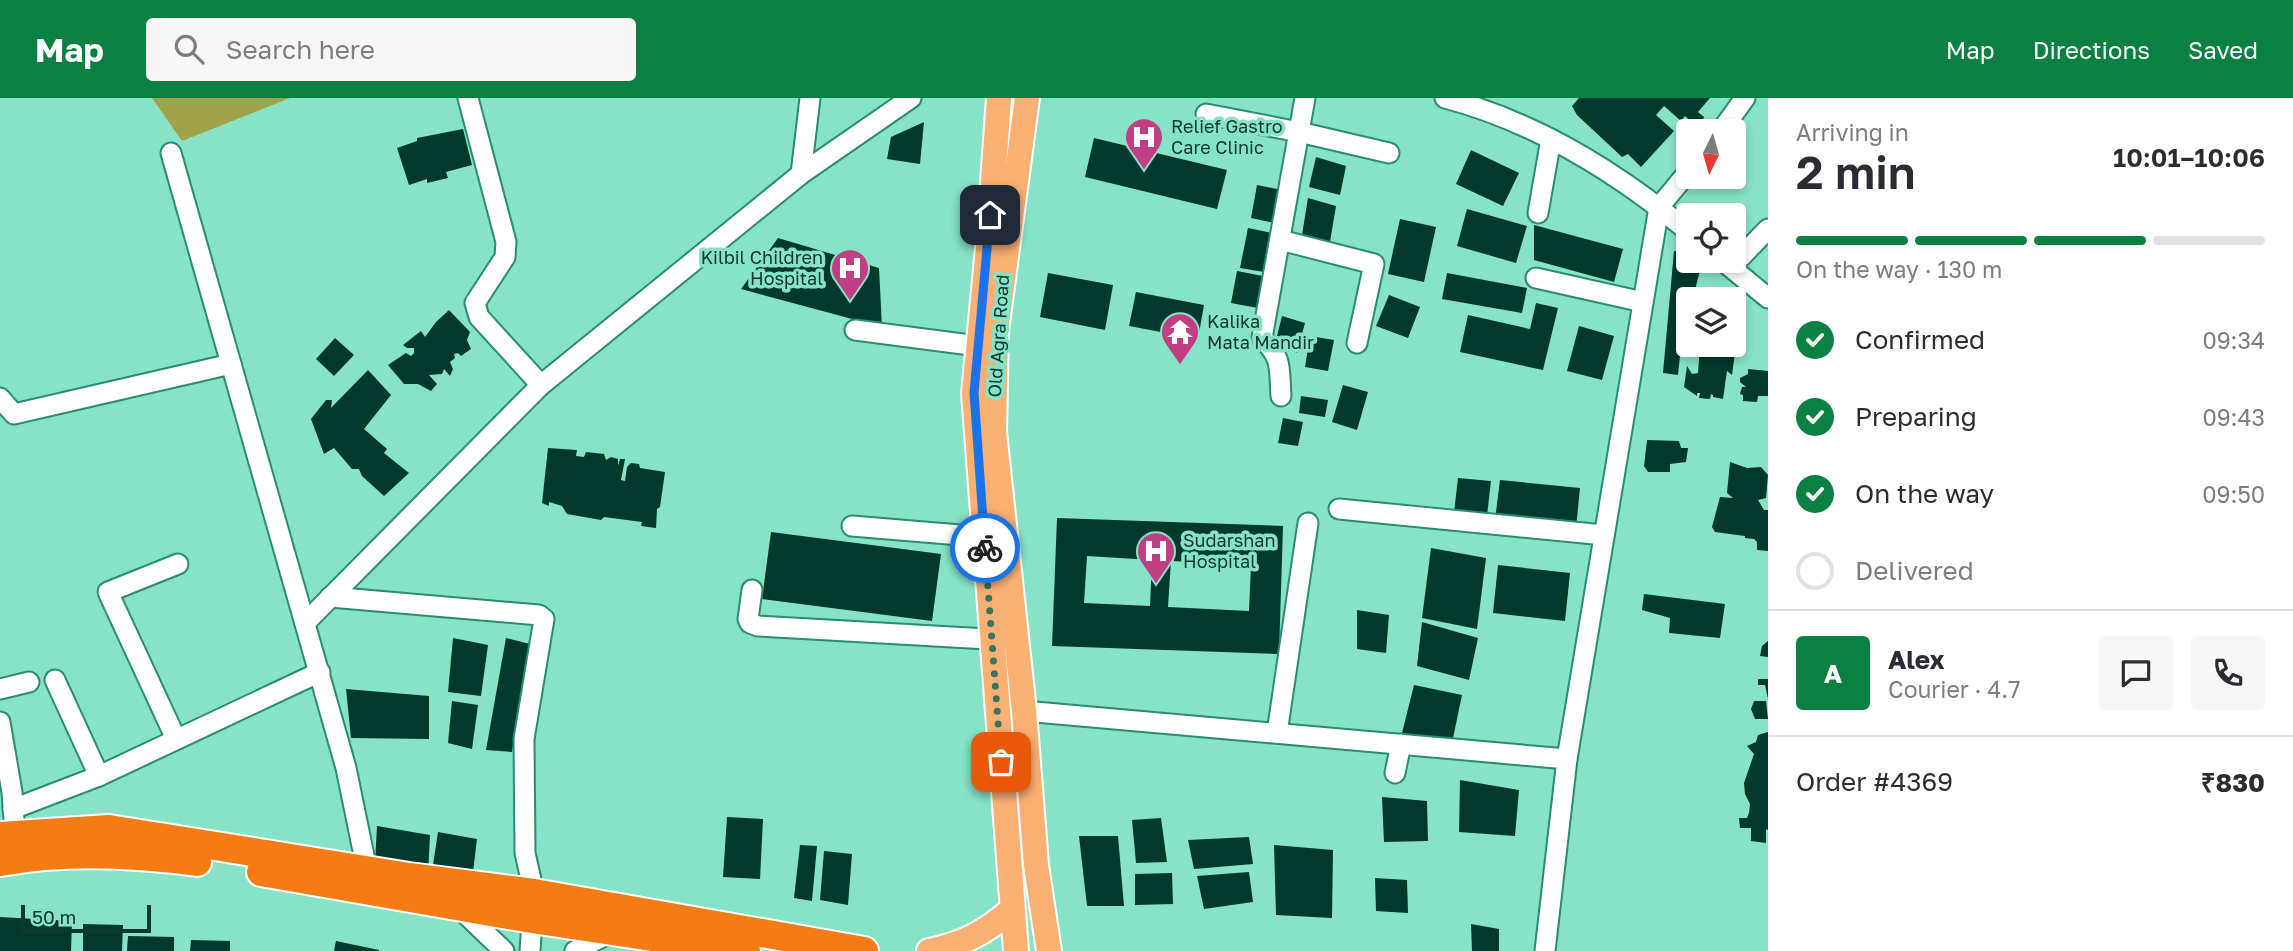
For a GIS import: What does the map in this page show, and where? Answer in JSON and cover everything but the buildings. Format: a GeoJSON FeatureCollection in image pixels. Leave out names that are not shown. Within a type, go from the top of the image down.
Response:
{"type":"FeatureCollection","features":[{"type":"Feature","properties":{"kind":"highway"},"geometry":{"type":"LineString","coordinates":[[9,840],[109,829],[369,880],[455,905],[533,906],[864,951]]}},
{"type":"Feature","properties":{"kind":"highway"},"geometry":{"type":"LineString","coordinates":[[369,880],[409,877],[533,906],[612,932],[746,951]]}},
{"type":"Feature","properties":{"kind":"main road","name":"Old Agra Road"},"geometry":{"type":"LineString","coordinates":[[999,98],[974,393],[984,537],[1004,640],[1024,711],[1036,865],[1049,951]]}},
{"type":"Feature","properties":{"kind":"main road","name":"Old Agra Road"},"geometry":{"type":"LineString","coordinates":[[1016,951],[1011,910],[1004,640],[994,419],[996,331],[1027,98]]}},
{"type":"Feature","properties":{"kind":"main road"},"geometry":{"type":"LineString","coordinates":[[929,951],[954,946],[991,929],[1011,910]]}},
{"type":"Feature","properties":{"kind":"street"},"geometry":{"type":"LineString","coordinates":[[468,98],[506,242],[505,257],[475,303],[476,310],[479,317],[541,385]]}},
{"type":"Feature","properties":{"kind":"street"},"geometry":{"type":"LineString","coordinates":[[801,174],[810,98]]}},
{"type":"Feature","properties":{"kind":"street"},"geometry":{"type":"LineString","coordinates":[[305,623],[541,385],[801,174],[911,98]]}},
{"type":"Feature","properties":{"kind":"street"},"geometry":{"type":"LineString","coordinates":[[1281,396],[1281,364],[1275,351],[1262,338],[1305,98]]}},
{"type":"Feature","properties":{"kind":"street"},"geometry":{"type":"LineString","coordinates":[[1445,98],[1533,130],[1587,158],[1676,221]]}},
{"type":"Feature","properties":{"kind":"street"},"geometry":{"type":"LineString","coordinates":[[1730,119],[1745,98]]}},
{"type":"Feature","properties":{"kind":"street"},"geometry":{"type":"LineString","coordinates":[[1206,114],[1390,153]]}},
{"type":"Feature","properties":{"kind":"street"},"geometry":{"type":"LineString","coordinates":[[1538,212],[1551,139]]}},
{"type":"Feature","properties":{"kind":"street"},"geometry":{"type":"LineString","coordinates":[[171,153],[320,672],[346,768],[369,880]]}},
{"type":"Feature","properties":{"kind":"street"},"geometry":{"type":"LineString","coordinates":[[1545,951],[1567,759],[1659,207],[1676,187]]}},
{"type":"Feature","properties":{"kind":"street"},"geometry":{"type":"LineString","coordinates":[[1746,248],[1768,229]]}},
{"type":"Feature","properties":{"kind":"street"},"geometry":{"type":"LineString","coordinates":[[1280,240],[1374,264],[1357,343]]}},
{"type":"Feature","properties":{"kind":"street"},"geometry":{"type":"LineString","coordinates":[[1738,273],[1768,298]]}},
{"type":"Feature","properties":{"kind":"street"},"geometry":{"type":"LineString","coordinates":[[1535,278],[1643,302]]}},
{"type":"Feature","properties":{"kind":"street"},"geometry":{"type":"LineString","coordinates":[[855,330],[978,346]]}},
{"type":"Feature","properties":{"kind":"street"},"geometry":{"type":"LineString","coordinates":[[0,398],[14,414],[231,364]]}},
{"type":"Feature","properties":{"kind":"street"},"geometry":{"type":"LineString","coordinates":[[1339,509],[1604,535]]}},
{"type":"Feature","properties":{"kind":"street"},"geometry":{"type":"LineString","coordinates":[[1277,733],[1308,523]]}},
{"type":"Feature","properties":{"kind":"street"},"geometry":{"type":"LineString","coordinates":[[852,526],[984,537]]}},
{"type":"Feature","properties":{"kind":"street"},"geometry":{"type":"LineString","coordinates":[[176,739],[108,592],[178,564]]}},
{"type":"Feature","properties":{"kind":"street"},"geometry":{"type":"LineString","coordinates":[[752,590],[748,619],[750,623],[758,626],[1004,640]]}},
{"type":"Feature","properties":{"kind":"street"},"geometry":{"type":"LineString","coordinates":[[330,597],[542,616],[544,619],[524,739],[525,853],[533,906],[530,951]]}},
{"type":"Feature","properties":{"kind":"street"},"geometry":{"type":"LineString","coordinates":[[9,840],[99,776],[320,672]]}},
{"type":"Feature","properties":{"kind":"street"},"geometry":{"type":"LineString","coordinates":[[54,680],[99,776]]}},
{"type":"Feature","properties":{"kind":"street"},"geometry":{"type":"LineString","coordinates":[[0,689],[29,682]]}},
{"type":"Feature","properties":{"kind":"street"},"geometry":{"type":"LineString","coordinates":[[1024,711],[1567,759]]}},
{"type":"Feature","properties":{"kind":"street"},"geometry":{"type":"LineString","coordinates":[[0,722],[9,840]]}},
{"type":"Feature","properties":{"kind":"street"},"geometry":{"type":"LineString","coordinates":[[1353,752],[1373,741]]}},
{"type":"Feature","properties":{"kind":"street"},"geometry":{"type":"LineString","coordinates":[[1395,773],[1401,744]]}},
{"type":"Feature","properties":{"kind":"street"},"geometry":{"type":"LineString","coordinates":[[455,905],[504,951]]}},
{"type":"Feature","properties":{"kind":"street"},"geometry":{"type":"LineString","coordinates":[[575,951],[612,932]]}},
{"type":"Feature","properties":{"kind":"green space"},"geometry":{"type":"Polygon","coordinates":[[[152,98],[290,98],[182,141],[152,98]]]}},
{"type":"Feature","properties":{"kind":"way so far"},"geometry":{"type":"LineString","coordinates":[[985,548],[1001,762]]}},
{"type":"Feature","properties":{"kind":"place","name":"Relief Gastro Care Clinic"},"geometry":{"type":"Point","coordinates":[1144,171]}},
{"type":"Feature","properties":{"kind":"place","name":"Kilbil Children Hospital"},"geometry":{"type":"Point","coordinates":[850,302]}},
{"type":"Feature","properties":{"kind":"place","name":"Kalika Mata Mandir"},"geometry":{"type":"Point","coordinates":[1180,366]}},
{"type":"Feature","properties":{"kind":"place","name":"Sudarshan Hospital"},"geometry":{"type":"Point","coordinates":[1156,585]}},
{"type":"Feature","properties":{"kind":"route"},"geometry":{"type":"LineString","coordinates":[[985,548],[974,393],[990,215]]}}]}
